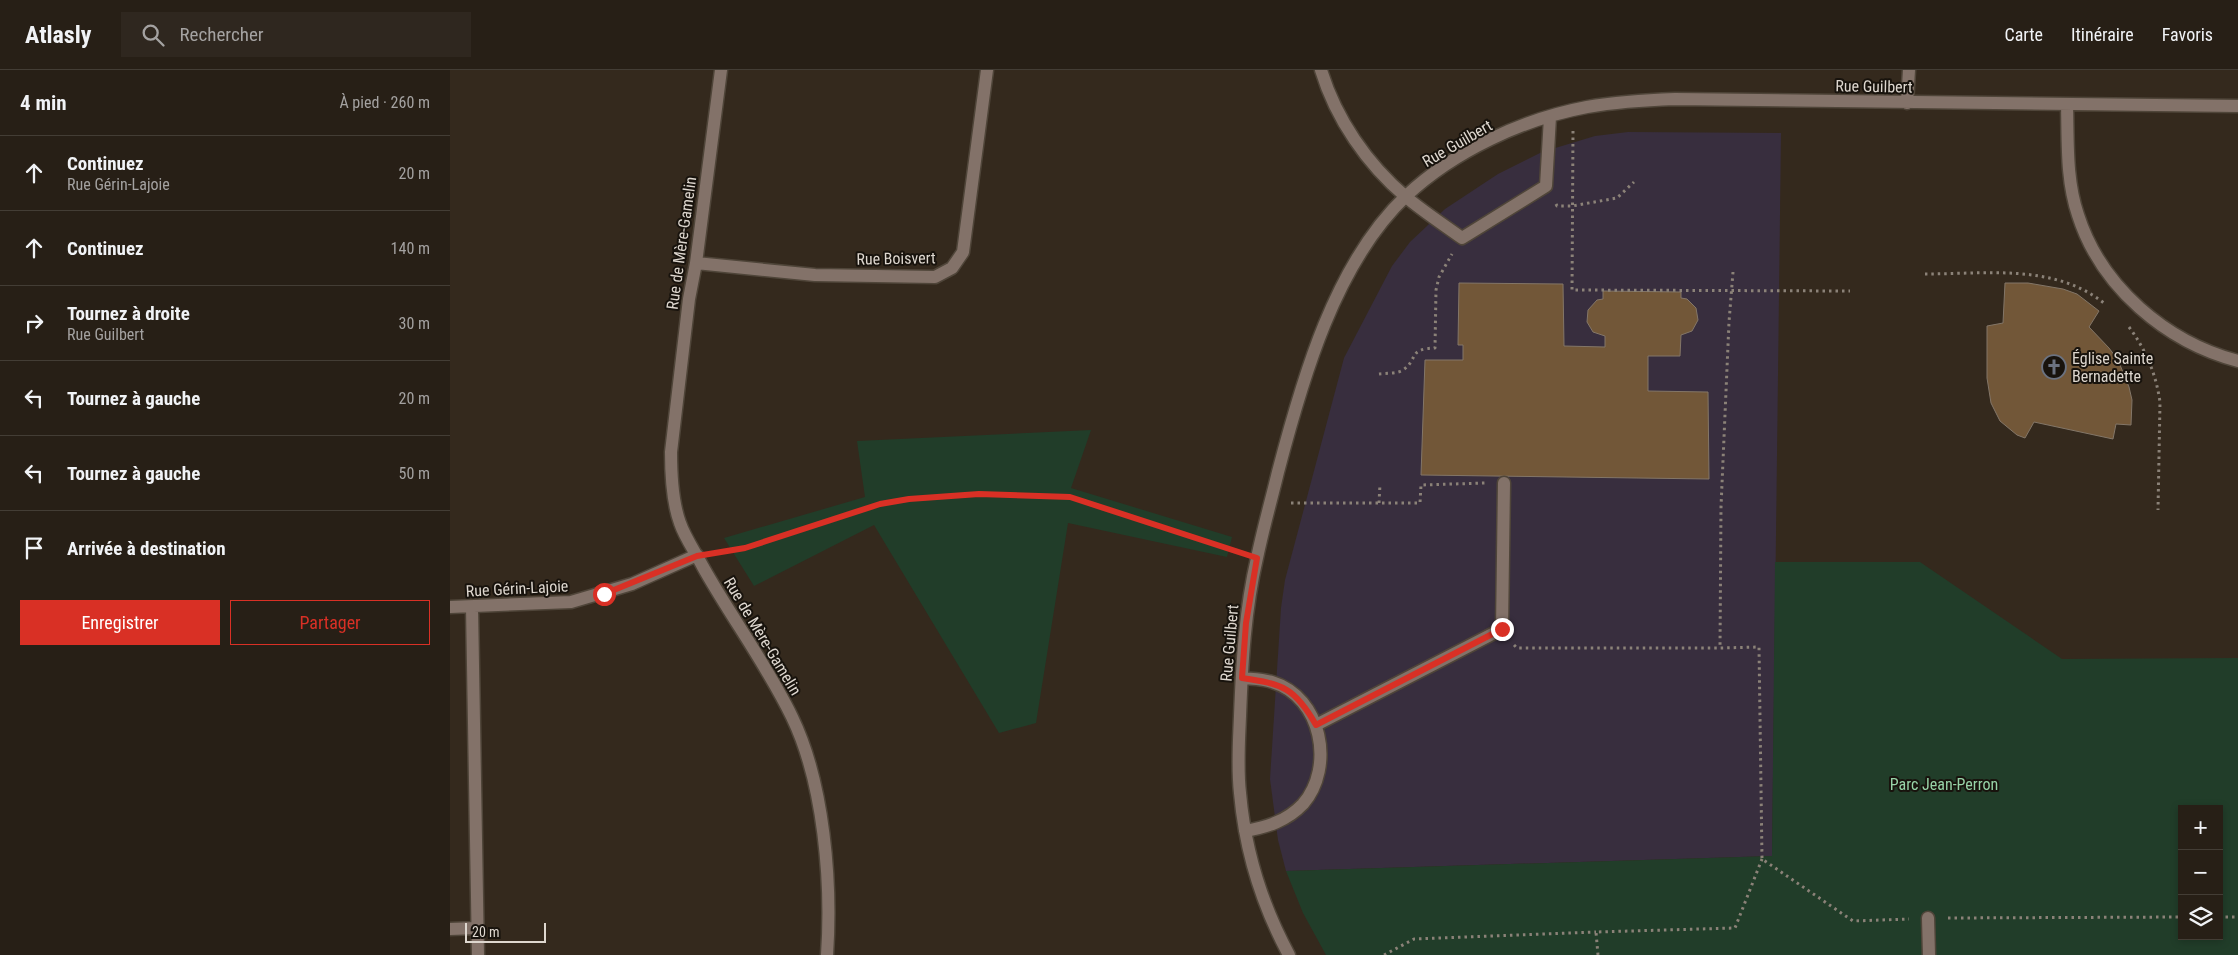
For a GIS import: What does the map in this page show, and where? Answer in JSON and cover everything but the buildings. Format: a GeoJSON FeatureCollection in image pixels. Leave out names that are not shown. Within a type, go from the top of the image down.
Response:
{"type":"FeatureCollection","features":[{"type":"Feature","properties":{"kind":"street","name":"Rue de Mère-Gamelin"},"geometry":{"type":"LineString","coordinates":[[721,70],[696,263],[689,299],[671,476],[680,523],[697,556],[793,718],[802,741],[814,787],[826,851],[827,955]]}},
{"type":"Feature","properties":{"kind":"street","name":"Rue Boisvert"},"geometry":{"type":"LineString","coordinates":[[696,263],[825,275],[935,277],[952,268],[963,252],[987,70]]}},
{"type":"Feature","properties":{"kind":"street"},"geometry":{"type":"LineString","coordinates":[[1321,70],[1336,110],[1351,135],[1376,167],[1406,197],[1462,238],[1546,186],[1550,117]]}},
{"type":"Feature","properties":{"kind":"street"},"geometry":{"type":"LineString","coordinates":[[1907,103],[1910,70]]}},
{"type":"Feature","properties":{"kind":"street","name":"Rue Guilbert"},"geometry":{"type":"LineString","coordinates":[[1290,955],[1264,899],[1245,831],[1238,755],[1246,623],[1257,558],[1300,390],[1332,310],[1355,263],[1373,233],[1406,197],[1445,165],[1514,130],[1574,110],[1623,102],[1674,99],[2238,106]]}},
{"type":"Feature","properties":{"kind":"street"},"geometry":{"type":"LineString","coordinates":[[2067,105],[2068,158],[2073,196],[2084,231],[2102,266],[2127,296],[2156,322],[2191,343],[2238,360]]}},
{"type":"Feature","properties":{"kind":"street"},"geometry":{"type":"LineString","coordinates":[[1316,725],[1502,629],[1504,483]]}},
{"type":"Feature","properties":{"kind":"street","name":"Rue Gérin-Lajoie"},"geometry":{"type":"LineString","coordinates":[[450,607],[571,602],[632,584],[697,556]]}},
{"type":"Feature","properties":{"kind":"street"},"geometry":{"type":"LineString","coordinates":[[472,607],[478,955]]}},
{"type":"Feature","properties":{"kind":"street"},"geometry":{"type":"LineString","coordinates":[[1242,678],[1273,682],[1291,692],[1306,707],[1316,725],[1321,745],[1321,766],[1314,786],[1303,803],[1288,817],[1269,826],[1245,831]]}},
{"type":"Feature","properties":{"kind":"street"},"geometry":{"type":"LineString","coordinates":[[1928,918],[1929,955]]}},
{"type":"Feature","properties":{"kind":"street"},"geometry":{"type":"LineString","coordinates":[[450,929],[477,928]]}},
{"type":"Feature","properties":{"kind":"path"},"geometry":{"type":"LineString","coordinates":[[1574,110],[1572,290],[1850,291]]}},
{"type":"Feature","properties":{"kind":"path"},"geometry":{"type":"LineString","coordinates":[[1546,186],[1557,206],[1572,206],[1617,198],[1634,182]]}},
{"type":"Feature","properties":{"kind":"path"},"geometry":{"type":"LineString","coordinates":[[1379,374],[1401,371],[1407,366],[1415,353],[1424,349],[1435,348],[1438,283],[1462,238]]}},
{"type":"Feature","properties":{"kind":"path"},"geometry":{"type":"LineString","coordinates":[[1720,648],[1721,507],[1733,272]]}},
{"type":"Feature","properties":{"kind":"path"},"geometry":{"type":"LineString","coordinates":[[1925,274],[2047,277],[2081,288],[2107,306]]}},
{"type":"Feature","properties":{"kind":"path"},"geometry":{"type":"LineString","coordinates":[[2124,322],[2143,348],[2158,385],[2161,416],[2158,510]]}},
{"type":"Feature","properties":{"kind":"path"},"geometry":{"type":"LineString","coordinates":[[1270,503],[1420,503],[1421,485],[1504,483]]}},
{"type":"Feature","properties":{"kind":"path"},"geometry":{"type":"LineString","coordinates":[[1379,503],[1380,484]]}},
{"type":"Feature","properties":{"kind":"path"},"geometry":{"type":"LineString","coordinates":[[697,556],[745,548],[880,504],[909,499],[979,494],[1070,497],[1257,558]]}},
{"type":"Feature","properties":{"kind":"path"},"geometry":{"type":"LineString","coordinates":[[1384,955],[1414,939],[1736,928],[1762,859],[1759,647],[1516,648],[1502,629]]}},
{"type":"Feature","properties":{"kind":"path"},"geometry":{"type":"LineString","coordinates":[[1762,859],[1853,921],[1928,918],[2178,917]]}},
{"type":"Feature","properties":{"kind":"path"},"geometry":{"type":"LineString","coordinates":[[2223,917],[2238,917]]}},
{"type":"Feature","properties":{"kind":"path"},"geometry":{"type":"LineString","coordinates":[[1596,932],[1598,955]]}},
{"type":"Feature","properties":{"kind":"shaded area"},"geometry":{"type":"Polygon","coordinates":[[[1628,132],[1781,133],[1772,856],[1286,871],[1278,840],[1270,779],[1281,608],[1285,580],[1344,358],[1392,266],[1410,242],[1445,209],[1498,174],[1542,152],[1595,136],[1628,132]]]}},
{"type":"Feature","properties":{"kind":"green space"},"geometry":{"type":"Polygon","coordinates":[[[1091,430],[1071,488],[1232,537],[1227,557],[1068,523],[1036,723],[999,733],[874,525],[754,586],[724,538],[865,497],[857,441],[1091,430]]]}},
{"type":"Feature","properties":{"kind":"green space","name":"Parc Jean-Perron"},"geometry":{"type":"Polygon","coordinates":[[[1775,562],[1920,562],[2062,659],[2238,658],[2238,955],[1326,955],[1303,913],[1286,871],[1772,856],[1775,562]]]}},
{"type":"Feature","properties":{"kind":"place","name":"Église Sainte Bernadette"},"geometry":{"type":"Point","coordinates":[2054,367]}},
{"type":"Feature","properties":{"kind":"route"},"geometry":{"type":"LineString","coordinates":[[604,594],[697,556],[745,548],[880,504],[909,499],[979,494],[1070,497],[1257,558],[1246,623],[1242,678],[1273,682],[1291,692],[1306,707],[1316,725],[1502,629]]}}]}
